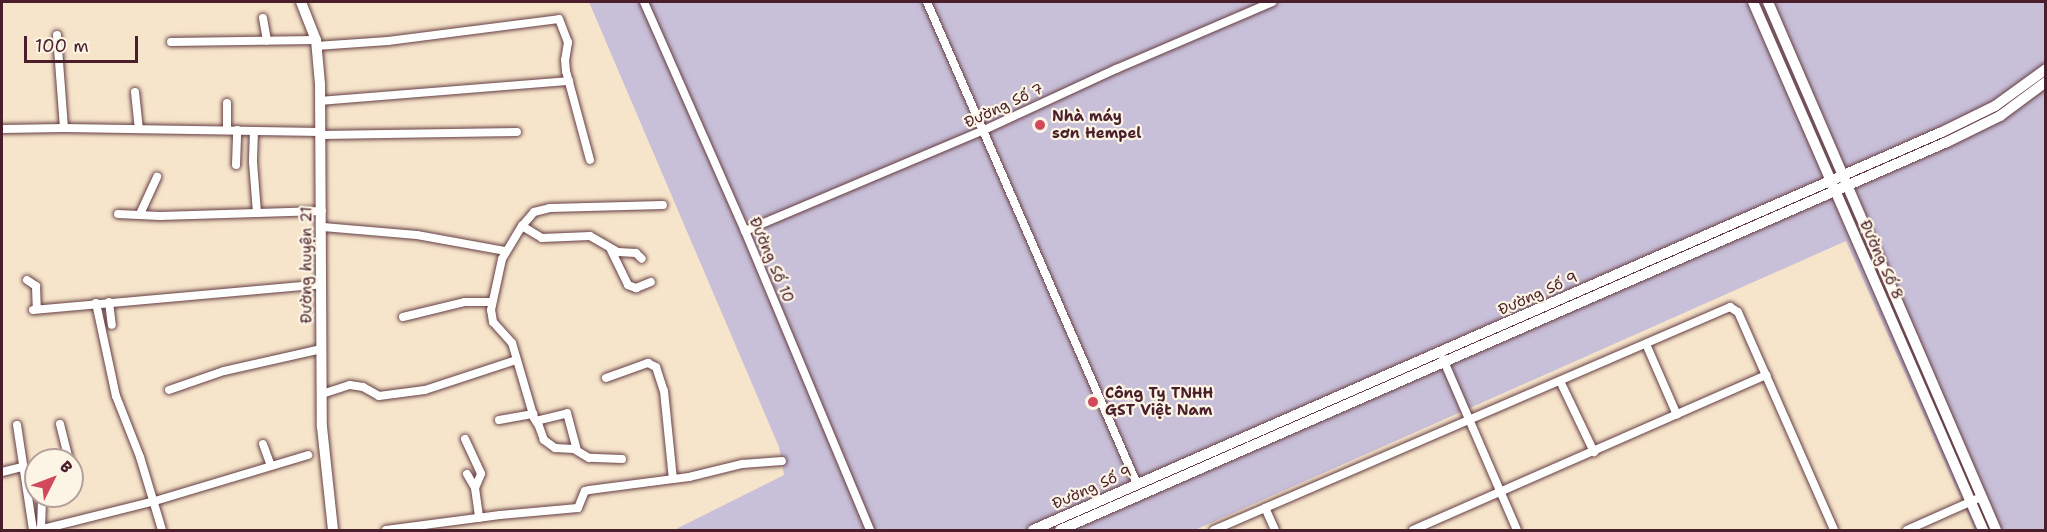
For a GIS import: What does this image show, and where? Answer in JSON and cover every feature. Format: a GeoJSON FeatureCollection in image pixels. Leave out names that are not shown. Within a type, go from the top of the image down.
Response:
{"type":"FeatureCollection","features":[{"type":"Feature","properties":{"kind":"street","name":"Đường huyện 21"},"geometry":{"type":"LineString","coordinates":[[301,2],[316,43],[320,101],[322,427],[333,531]]}},
{"type":"Feature","properties":{"kind":"street","name":"Đường Số 10"},"geometry":{"type":"LineString","coordinates":[[644,2],[745,231],[870,531]]}},
{"type":"Feature","properties":{"kind":"street"},"geometry":{"type":"LineString","coordinates":[[927,2],[1137,484]]}},
{"type":"Feature","properties":{"kind":"street","name":"Đường Số 7"},"geometry":{"type":"LineString","coordinates":[[745,231],[982,131],[1116,69],[1272,2]]}},
{"type":"Feature","properties":{"kind":"street","name":"Đường Số 8"},"geometry":{"type":"LineString","coordinates":[[1753,2],[1983,531]]}},
{"type":"Feature","properties":{"kind":"street","name":"Đường Số 8"},"geometry":{"type":"LineString","coordinates":[[1768,2],[1996,531]]}},
{"type":"Feature","properties":{"kind":"street"},"geometry":{"type":"LineString","coordinates":[[263,18],[267,41]]}},
{"type":"Feature","properties":{"kind":"street"},"geometry":{"type":"LineString","coordinates":[[171,42],[387,41],[557,18],[561,21],[568,42],[565,60],[590,160]]}},
{"type":"Feature","properties":{"kind":"street"},"geometry":{"type":"LineString","coordinates":[[57,35],[64,128]]}},
{"type":"Feature","properties":{"kind":"street","name":"Đường Số 9"},"geometry":{"type":"LineString","coordinates":[[1060,531],[1443,358],[1833,187],[1844,179],[1995,106],[2046,69]]}},
{"type":"Feature","properties":{"kind":"street"},"geometry":{"type":"LineString","coordinates":[[320,101],[569,81]]}},
{"type":"Feature","properties":{"kind":"street","name":"Đường Số 9"},"geometry":{"type":"LineString","coordinates":[[1844,179],[2000,116],[2046,82]]}},
{"type":"Feature","properties":{"kind":"street"},"geometry":{"type":"LineString","coordinates":[[135,92],[139,129]]}},
{"type":"Feature","properties":{"kind":"street"},"geometry":{"type":"LineString","coordinates":[[227,103],[227,130]]}},
{"type":"Feature","properties":{"kind":"street"},"geometry":{"type":"LineString","coordinates":[[2,129],[237,130],[321,133],[517,132]]}},
{"type":"Feature","properties":{"kind":"street"},"geometry":{"type":"LineString","coordinates":[[236,165],[237,130]]}},
{"type":"Feature","properties":{"kind":"street"},"geometry":{"type":"LineString","coordinates":[[254,131],[253,162],[257,213]]}},
{"type":"Feature","properties":{"kind":"street"},"geometry":{"type":"LineString","coordinates":[[140,214],[157,177]]}},
{"type":"Feature","properties":{"kind":"street"},"geometry":{"type":"LineString","coordinates":[[622,459],[597,460],[584,456],[577,450],[550,446],[544,440],[534,417],[509,338],[493,322],[492,302],[505,251],[522,225],[534,212],[550,208],[663,205]]}},
{"type":"Feature","properties":{"kind":"street"},"geometry":{"type":"LineString","coordinates":[[118,214],[160,216],[322,211]]}},
{"type":"Feature","properties":{"kind":"street"},"geometry":{"type":"LineString","coordinates":[[522,225],[537,237],[590,237],[611,249],[636,253],[642,259]]}},
{"type":"Feature","properties":{"kind":"street"},"geometry":{"type":"LineString","coordinates":[[322,227],[417,235],[505,251]]}},
{"type":"Feature","properties":{"kind":"street"},"geometry":{"type":"LineString","coordinates":[[611,249],[628,285],[636,288],[651,282]]}},
{"type":"Feature","properties":{"kind":"street"},"geometry":{"type":"LineString","coordinates":[[27,280],[36,286],[35,310],[322,284]]}},
{"type":"Feature","properties":{"kind":"street"},"geometry":{"type":"LineString","coordinates":[[110,302],[112,325]]}},
{"type":"Feature","properties":{"kind":"street"},"geometry":{"type":"LineString","coordinates":[[403,317],[465,302],[492,302]]}},
{"type":"Feature","properties":{"kind":"street"},"geometry":{"type":"LineString","coordinates":[[96,303],[116,396],[155,501],[162,531]]}},
{"type":"Feature","properties":{"kind":"street"},"geometry":{"type":"LineString","coordinates":[[1214,531],[1730,307],[1738,312],[1834,531]]}},
{"type":"Feature","properties":{"kind":"street"},"geometry":{"type":"LineString","coordinates":[[1646,344],[1677,415]]}},
{"type":"Feature","properties":{"kind":"street"},"geometry":{"type":"LineString","coordinates":[[169,390],[224,371],[322,349]]}},
{"type":"Feature","properties":{"kind":"street"},"geometry":{"type":"LineString","coordinates":[[1443,358],[1517,531]]}},
{"type":"Feature","properties":{"kind":"street","name":"Đường Số 9"},"geometry":{"type":"LineString","coordinates":[[1034,531],[1137,484],[1443,358]]}},
{"type":"Feature","properties":{"kind":"street"},"geometry":{"type":"LineString","coordinates":[[322,394],[350,385],[363,387],[379,396],[425,390],[516,360]]}},
{"type":"Feature","properties":{"kind":"street"},"geometry":{"type":"LineString","coordinates":[[606,378],[648,363],[656,367],[664,392],[674,479]]}},
{"type":"Feature","properties":{"kind":"street"},"geometry":{"type":"LineString","coordinates":[[1413,531],[1766,375]]}},
{"type":"Feature","properties":{"kind":"street"},"geometry":{"type":"LineString","coordinates":[[1560,381],[1594,452]]}},
{"type":"Feature","properties":{"kind":"street"},"geometry":{"type":"LineString","coordinates":[[499,420],[567,413],[577,450]]}},
{"type":"Feature","properties":{"kind":"street"},"geometry":{"type":"LineString","coordinates":[[60,424],[66,448]]}},
{"type":"Feature","properties":{"kind":"street"},"geometry":{"type":"LineString","coordinates":[[17,425],[22,467],[38,530]]}},
{"type":"Feature","properties":{"kind":"street"},"geometry":{"type":"LineString","coordinates":[[465,439],[482,474],[476,488],[475,531]]}},
{"type":"Feature","properties":{"kind":"street"},"geometry":{"type":"LineString","coordinates":[[263,444],[271,466]]}},
{"type":"Feature","properties":{"kind":"street"},"geometry":{"type":"LineString","coordinates":[[38,530],[155,501],[308,455]]}},
{"type":"Feature","properties":{"kind":"street"},"geometry":{"type":"LineString","coordinates":[[386,531],[578,508],[585,491],[589,490],[674,479],[741,464],[782,461]]}},
{"type":"Feature","properties":{"kind":"street"},"geometry":{"type":"LineString","coordinates":[[2,472],[22,467]]}},
{"type":"Feature","properties":{"kind":"street"},"geometry":{"type":"LineString","coordinates":[[467,474],[476,488]]}},
{"type":"Feature","properties":{"kind":"street"},"geometry":{"type":"LineString","coordinates":[[1907,531],[1982,497]]}},
{"type":"Feature","properties":{"kind":"street"},"geometry":{"type":"LineString","coordinates":[[38,530],[41,508]]}},
{"type":"Feature","properties":{"kind":"street"},"geometry":{"type":"LineString","coordinates":[[1265,508],[1275,531]]}},
{"type":"Feature","properties":{"kind":"shaded area"},"geometry":{"type":"Polygon","coordinates":[[[589,2],[2045,2],[2045,530],[1975,530],[1846,241],[1195,530],[674,530],[784,475],[779,447],[589,2]]]}},
{"type":"Feature","properties":{"kind":"place","name":"Nhà máy sơn Hempel"},"geometry":{"type":"Point","coordinates":[1040,125]}},
{"type":"Feature","properties":{"kind":"place","name":"Công Ty TNHH GST Việt Nam"},"geometry":{"type":"Point","coordinates":[1093,402]}}]}
